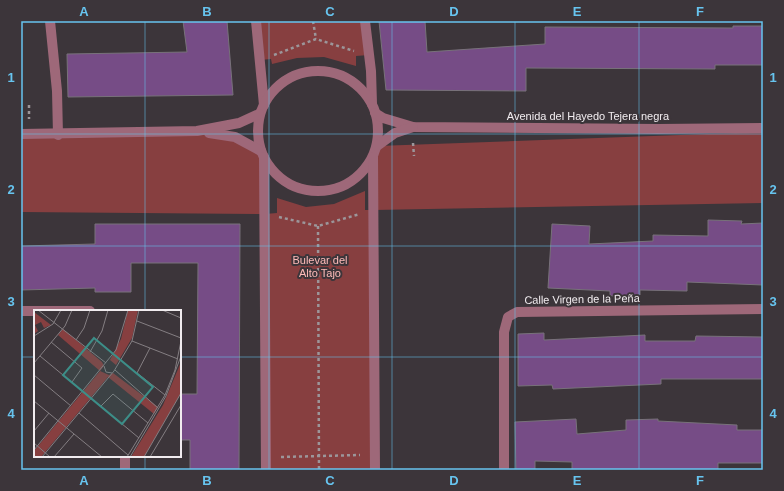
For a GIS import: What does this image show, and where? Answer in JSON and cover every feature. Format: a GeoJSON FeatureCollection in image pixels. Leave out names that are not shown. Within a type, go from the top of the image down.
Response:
{"type":"FeatureCollection","features":[{"type":"Feature","properties":{"kind":"street"},"geometry":{"type":"LineString","coordinates":[[50,21],[57,91],[58,135]]}},
{"type":"Feature","properties":{"kind":"street"},"geometry":{"type":"LineString","coordinates":[[256,21],[264,105]]}},
{"type":"Feature","properties":{"kind":"street"},"geometry":{"type":"LineString","coordinates":[[365,21],[374,109],[378,131],[375,151],[374,210],[375,470]]}},
{"type":"Feature","properties":{"kind":"street"},"geometry":{"type":"LineString","coordinates":[[266,470],[265,214],[262,154],[258,132],[259,114],[264,105],[280,85],[290,78],[302,73],[323,72],[338,75],[353,83],[367,97],[374,109]]}},
{"type":"Feature","properties":{"kind":"street","name":"Avenida del Hayedo Tejera negra"},"geometry":{"type":"LineString","coordinates":[[374,109],[383,118],[413,127],[650,129],[763,128]]}},
{"type":"Feature","properties":{"kind":"street"},"geometry":{"type":"LineString","coordinates":[[21,134],[58,135],[197,131],[239,123],[259,114]]}},
{"type":"Feature","properties":{"kind":"street","name":"Avenida del Hayedo Tejera negra"},"geometry":{"type":"LineString","coordinates":[[375,151],[395,133],[413,127]]}},
{"type":"Feature","properties":{"kind":"street"},"geometry":{"type":"LineString","coordinates":[[197,131],[236,137],[262,154],[272,170],[283,180],[299,188],[320,191],[335,189],[348,184],[364,169],[375,151]]}},
{"type":"Feature","properties":{"kind":"street","name":"Calle Virgen de la Peña"},"geometry":{"type":"LineString","coordinates":[[504,470],[504,332],[508,317],[517,312],[763,308]]}},
{"type":"Feature","properties":{"kind":"street"},"geometry":{"type":"LineString","coordinates":[[21,311],[34,311]]}},
{"type":"Feature","properties":{"kind":"street"},"geometry":{"type":"LineString","coordinates":[[125,457],[125,470]]}},
{"type":"Feature","properties":{"kind":"path"},"geometry":{"type":"LineString","coordinates":[[313,21],[316,39]]}},
{"type":"Feature","properties":{"kind":"path"},"geometry":{"type":"LineString","coordinates":[[260,60],[316,39],[369,55]]}},
{"type":"Feature","properties":{"kind":"path"},"geometry":{"type":"LineString","coordinates":[[265,214],[318,226],[374,210]]}},
{"type":"Feature","properties":{"kind":"path"},"geometry":{"type":"LineString","coordinates":[[318,226],[320,470]]}},
{"type":"Feature","properties":{"kind":"path"},"geometry":{"type":"LineString","coordinates":[[266,457],[319,457],[375,454]]}},
{"type":"Feature","properties":{"kind":"green space"},"geometry":{"type":"Polygon","coordinates":[[[256,21],[361,21],[369,55],[356,56],[356,66],[324,57],[297,58],[272,64],[271,59],[260,60],[256,21]]]}},
{"type":"Feature","properties":{"kind":"green space"},"geometry":{"type":"Polygon","coordinates":[[[763,132],[763,203],[374,210],[377,146],[763,132]]]}},
{"type":"Feature","properties":{"kind":"green space"},"geometry":{"type":"Polygon","coordinates":[[[21,134],[221,134],[261,151],[265,214],[21,212],[21,134]]]}},
{"type":"Feature","properties":{"kind":"green space","name":"Bulevar del Alto Tajo"},"geometry":{"type":"Polygon","coordinates":[[[365,191],[365,210],[374,210],[376,470],[269,470],[265,214],[277,213],[277,198],[306,207],[334,204],[365,191]]]}},
{"type":"Feature","properties":{"kind":"building"},"geometry":{"type":"Polygon","coordinates":[[[183,21],[227,21],[233,95],[68,97],[67,54],[187,52],[183,21]]]}},
{"type":"Feature","properties":{"kind":"building"},"geometry":{"type":"Polygon","coordinates":[[[379,21],[425,21],[427,52],[545,44],[545,27],[733,28],[733,26],[763,26],[763,65],[715,65],[715,69],[526,68],[526,91],[386,90],[379,21]]]}},
{"type":"Feature","properties":{"kind":"building"},"geometry":{"type":"Polygon","coordinates":[[[708,220],[742,221],[741,224],[763,223],[763,285],[687,282],[687,291],[640,290],[640,295],[610,296],[610,291],[548,288],[552,224],[590,226],[589,244],[653,241],[653,235],[708,236],[708,220]]]}},
{"type":"Feature","properties":{"kind":"building"},"geometry":{"type":"Polygon","coordinates":[[[95,224],[240,224],[239,469],[190,470],[190,440],[181,440],[181,394],[197,394],[198,263],[131,263],[131,292],[95,292],[95,288],[21,290],[21,246],[95,244],[95,224]]]}},
{"type":"Feature","properties":{"kind":"building"},"geometry":{"type":"Polygon","coordinates":[[[544,333],[544,340],[645,335],[645,341],[695,341],[696,336],[763,337],[763,379],[661,379],[661,384],[553,389],[552,385],[518,386],[518,334],[544,333]]]}},
{"type":"Feature","properties":{"kind":"building"},"geometry":{"type":"Polygon","coordinates":[[[576,419],[577,434],[626,430],[626,420],[658,419],[658,421],[737,425],[737,430],[763,430],[763,463],[718,463],[718,470],[572,470],[572,462],[535,461],[535,470],[516,470],[515,422],[576,419]]]}}]}
